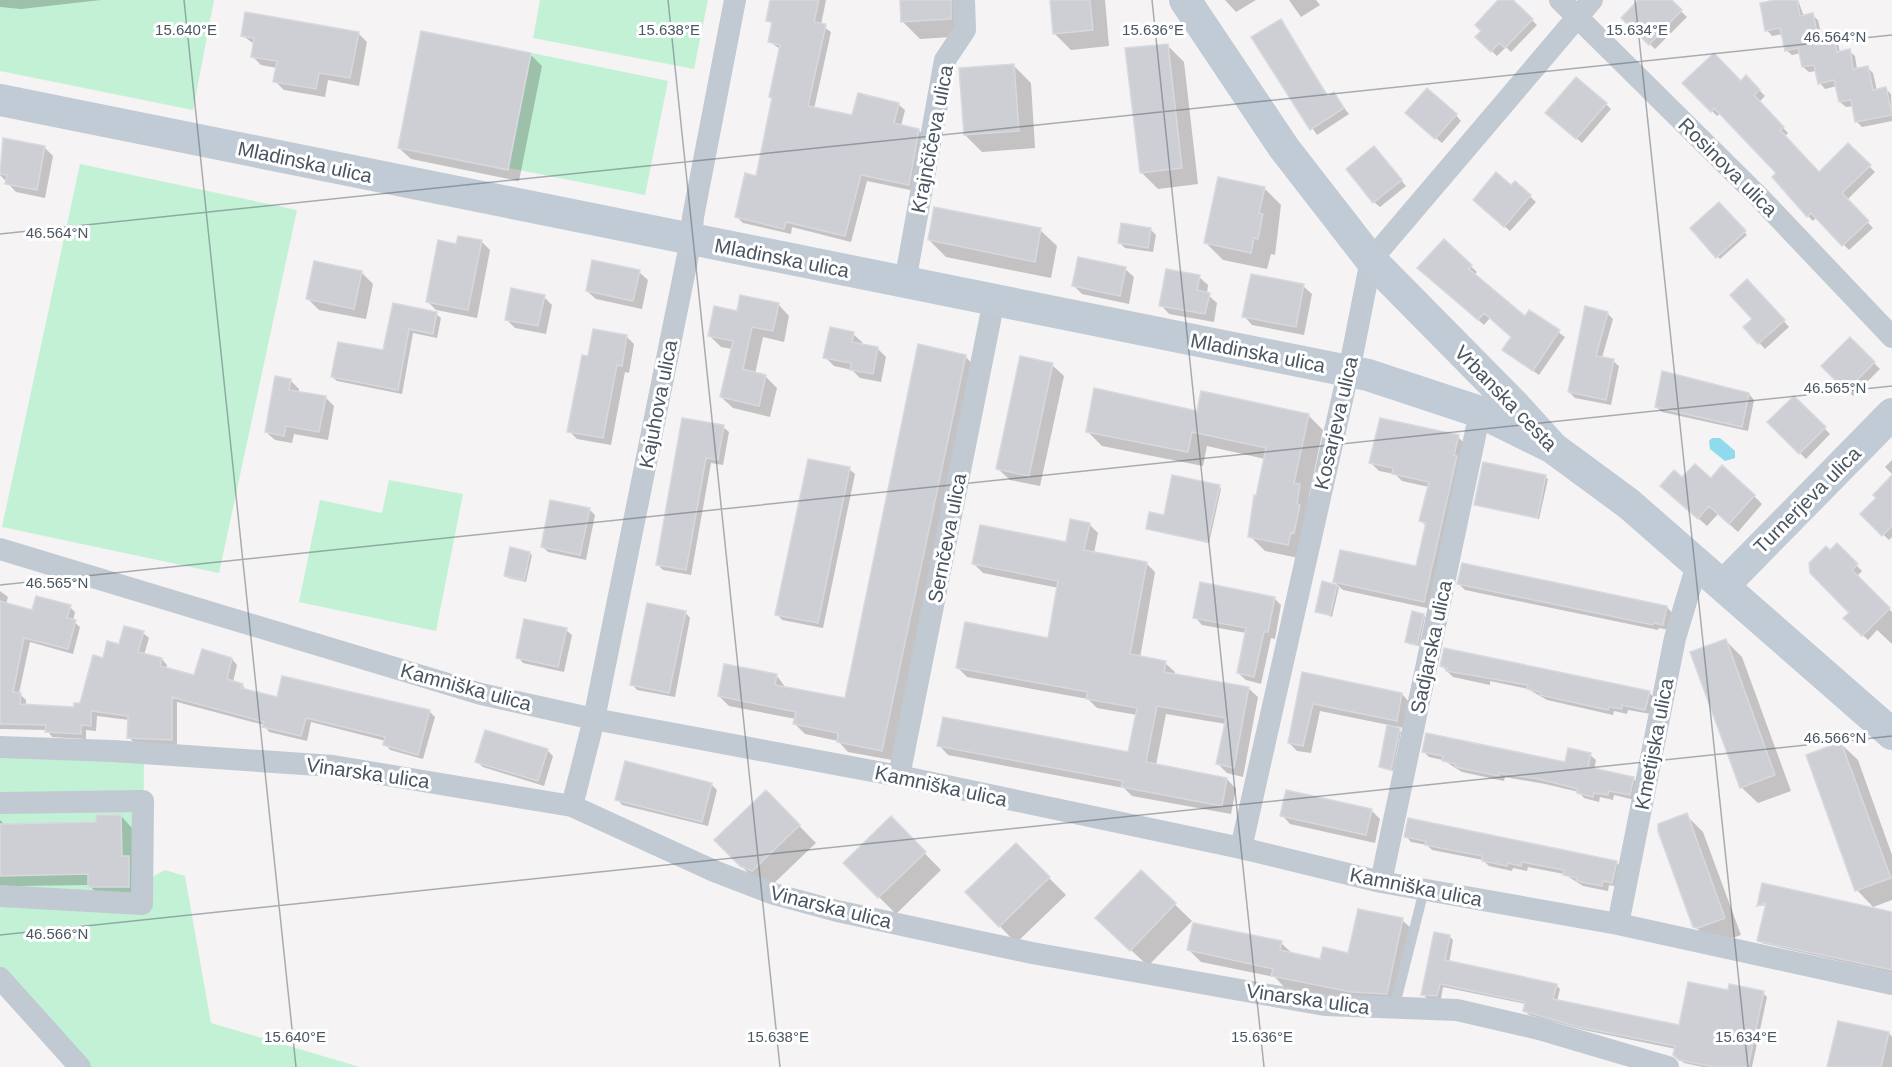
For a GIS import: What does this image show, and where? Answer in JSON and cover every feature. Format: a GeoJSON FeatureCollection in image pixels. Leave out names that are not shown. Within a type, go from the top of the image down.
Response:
{"type":"FeatureCollection","features":[{"type":"Feature","properties":{"kind":"street","name":"Kajuhova ulica"},"geometry":{"type":"LineString","coordinates":[[572,806],[594,719],[691,240],[693,217],[735,0]]}},
{"type":"Feature","properties":{"kind":"street","name":"Krajnčičeva ulica"},"geometry":{"type":"LineString","coordinates":[[905,282],[945,60],[965,30],[964,0]]}},
{"type":"Feature","properties":{"kind":"street","name":"Vrbanska cesta"},"geometry":{"type":"LineString","coordinates":[[1185,0],[1284,148],[1371,260],[1516,407],[1553,448],[1629,504],[1892,734]]}},
{"type":"Feature","properties":{"kind":"street","name":"Rosinova ulica"},"geometry":{"type":"LineString","coordinates":[[1560,0],[1760,198],[1892,337]]}},
{"type":"Feature","properties":{"kind":"street","name":"Kosarjeva ulica"},"geometry":{"type":"LineString","coordinates":[[1241,848],[1371,260],[1592,0]]}},
{"type":"Feature","properties":{"kind":"street","name":"Mladinska ulica"},"geometry":{"type":"LineString","coordinates":[[0,100],[1348,370],[1480,411],[1553,448]]}},
{"type":"Feature","properties":{"kind":"street","name":"Sernčeva ulica"},"geometry":{"type":"LineString","coordinates":[[899,776],[994,300]]}},
{"type":"Feature","properties":{"kind":"street","name":"Sadjarska ulica"},"geometry":{"type":"LineString","coordinates":[[1381,882],[1480,411]]}},
{"type":"Feature","properties":{"kind":"street","name":"Turnerjeva ulica"},"geometry":{"type":"LineString","coordinates":[[1723,585],[1892,414]]}},
{"type":"Feature","properties":{"kind":"street","name":"Kamniška ulica"},"geometry":{"type":"LineString","coordinates":[[0,549],[481,694],[594,719],[899,776],[1241,848],[1381,882],[1618,924],[1892,984]]}},
{"type":"Feature","properties":{"kind":"street","name":"Kmetijska ulica"},"geometry":{"type":"LineString","coordinates":[[1618,924],[1675,638],[1697,565]]}},
{"type":"Feature","properties":{"kind":"street","name":"Vinarska ulica"},"geometry":{"type":"LineString","coordinates":[[0,747],[113,750],[333,766],[572,806],[714,872],[774,894],[837,911],[1032,953],[1325,1005],[1457,1010],[1539,1029],[1668,1067]]}},
{"type":"Feature","properties":{"kind":"street"},"geometry":{"type":"LineString","coordinates":[[0,803],[144,801],[142,904],[0,896]]}},
{"type":"Feature","properties":{"kind":"street"},"geometry":{"type":"LineString","coordinates":[[0,978],[80,1067]]}},
{"type":"Feature","properties":{"kind":"lane"},"geometry":{"type":"LineString","coordinates":[[1394,1009],[1424,890]]}},
{"type":"Feature","properties":{"kind":"green space"},"geometry":{"type":"Polygon","coordinates":[[[0,0],[214,0],[193,110],[0,71],[0,0]]]}},
{"type":"Feature","properties":{"kind":"green space"},"geometry":{"type":"Polygon","coordinates":[[[540,0],[708,0],[694,69],[533,38],[540,0]]]}},
{"type":"Feature","properties":{"kind":"green space"},"geometry":{"type":"Polygon","coordinates":[[[532,53],[668,81],[645,195],[509,168],[532,53]]]}},
{"type":"Feature","properties":{"kind":"green space"},"geometry":{"type":"Polygon","coordinates":[[[80,164],[297,210],[219,573],[2,527],[80,164]]]}},
{"type":"Feature","properties":{"kind":"green space"},"geometry":{"type":"Polygon","coordinates":[[[389,480],[463,494],[436,631],[299,602],[320,500],[382,513],[389,480]]]}},
{"type":"Feature","properties":{"kind":"green space"},"geometry":{"type":"Polygon","coordinates":[[[0,751],[144,755],[143,882],[165,870],[185,876],[211,1023],[360,1067],[86,1067],[0,968],[0,751]]]}},
{"type":"Feature","properties":{"kind":"water"},"geometry":{"type":"Polygon","coordinates":[[[1712,438],[1720,438],[1735,451],[1735,458],[1725,461],[1710,449],[1709,441],[1712,438]]]}},
{"type":"Feature","properties":{"kind":"building"},"geometry":{"type":"Polygon","coordinates":[[[770,0],[819,0],[814,22],[826,24],[808,106],[852,115],[858,93],[899,103],[894,123],[919,129],[909,185],[861,175],[845,236],[786,222],[784,229],[735,217],[745,173],[756,176],[772,98],[769,97],[780,45],[768,42],[772,22],[766,21],[770,0]]]}},
{"type":"Feature","properties":{"kind":"building"},"geometry":{"type":"Polygon","coordinates":[[[900,0],[951,0],[951,19],[901,22],[900,0]]]}},
{"type":"Feature","properties":{"kind":"building"},"geometry":{"type":"Polygon","coordinates":[[[1050,0],[1090,0],[1093,30],[1053,34],[1050,0]]]}},
{"type":"Feature","properties":{"kind":"building"},"geometry":{"type":"Polygon","coordinates":[[[1498,0],[1513,0],[1533,19],[1505,48],[1499,43],[1491,52],[1475,37],[1481,31],[1475,25],[1498,0]]]}},
{"type":"Feature","properties":{"kind":"building"},"geometry":{"type":"Polygon","coordinates":[[[1638,0],[1672,0],[1682,10],[1649,45],[1621,18],[1638,0]]]}},
{"type":"Feature","properties":{"kind":"building"},"geometry":{"type":"Polygon","coordinates":[[[1797,0],[1800,16],[1813,13],[1817,33],[1832,30],[1837,52],[1850,49],[1853,69],[1868,66],[1873,90],[1886,87],[1892,115],[1855,122],[1851,100],[1839,102],[1834,80],[1818,84],[1814,65],[1802,67],[1798,48],[1785,51],[1780,28],[1765,31],[1760,3],[1797,0]]]}},
{"type":"Feature","properties":{"kind":"building"},"geometry":{"type":"Polygon","coordinates":[[[245,12],[359,32],[350,78],[319,73],[316,89],[273,82],[277,61],[251,57],[254,38],[241,36],[245,12]]]}},
{"type":"Feature","properties":{"kind":"building"},"geometry":{"type":"Polygon","coordinates":[[[1281,19],[1327,96],[1334,92],[1344,108],[1310,130],[1251,37],[1281,19]]]}},
{"type":"Feature","properties":{"kind":"building"},"geometry":{"type":"Polygon","coordinates":[[[421,31],[531,53],[508,170],[398,148],[421,31]]]}},
{"type":"Feature","properties":{"kind":"building"},"geometry":{"type":"Polygon","coordinates":[[[1168,44],[1182,168],[1140,173],[1125,48],[1168,44]]]}},
{"type":"Feature","properties":{"kind":"building"},"geometry":{"type":"Polygon","coordinates":[[[1714,53],[1741,81],[1746,75],[1760,90],[1754,95],[1784,127],[1780,130],[1819,172],[1848,143],[1871,165],[1842,193],[1869,221],[1842,246],[1811,213],[1807,217],[1772,177],[1776,173],[1714,108],[1711,112],[1682,83],[1714,53]]]}},
{"type":"Feature","properties":{"kind":"building"},"geometry":{"type":"Polygon","coordinates":[[[1014,64],[1019,131],[964,135],[959,68],[1014,64]]]}},
{"type":"Feature","properties":{"kind":"building"},"geometry":{"type":"Polygon","coordinates":[[[1576,77],[1607,103],[1576,139],[1545,113],[1576,77]]]}},
{"type":"Feature","properties":{"kind":"building"},"geometry":{"type":"Polygon","coordinates":[[[1427,88],[1457,114],[1435,139],[1405,113],[1427,88]]]}},
{"type":"Feature","properties":{"kind":"building"},"geometry":{"type":"Polygon","coordinates":[[[3,138],[45,146],[37,190],[5,184],[7,175],[0,174],[3,138]]]}},
{"type":"Feature","properties":{"kind":"building"},"geometry":{"type":"Polygon","coordinates":[[[1374,146],[1402,180],[1373,203],[1346,169],[1374,146]]]}},
{"type":"Feature","properties":{"kind":"building"},"geometry":{"type":"Polygon","coordinates":[[[1496,172],[1511,185],[1515,181],[1531,195],[1504,227],[1473,200],[1496,172]]]}},
{"type":"Feature","properties":{"kind":"building"},"geometry":{"type":"Polygon","coordinates":[[[1218,177],[1265,187],[1259,213],[1263,214],[1258,239],[1254,238],[1251,253],[1204,243],[1218,177]]]}},
{"type":"Feature","properties":{"kind":"building"},"geometry":{"type":"Polygon","coordinates":[[[1719,202],[1746,231],[1716,258],[1690,228],[1719,202]]]}},
{"type":"Feature","properties":{"kind":"building"},"geometry":{"type":"Polygon","coordinates":[[[934,207],[1041,228],[1035,262],[928,240],[934,207]]]}},
{"type":"Feature","properties":{"kind":"building"},"geometry":{"type":"Polygon","coordinates":[[[1121,223],[1151,228],[1148,248],[1118,243],[1121,223]]]}},
{"type":"Feature","properties":{"kind":"building"},"geometry":{"type":"Polygon","coordinates":[[[458,236],[482,240],[468,310],[426,302],[438,240],[456,244],[458,236]]]}},
{"type":"Feature","properties":{"kind":"building"},"geometry":{"type":"Polygon","coordinates":[[[1444,239],[1472,265],[1469,269],[1525,316],[1529,310],[1560,330],[1533,371],[1502,350],[1511,337],[1484,313],[1478,320],[1417,268],[1444,239]]]}},
{"type":"Feature","properties":{"kind":"building"},"geometry":{"type":"Polygon","coordinates":[[[1078,257],[1126,267],[1120,296],[1072,286],[1078,257]]]}},
{"type":"Feature","properties":{"kind":"building"},"geometry":{"type":"Polygon","coordinates":[[[592,260],[640,270],[633,301],[586,291],[592,260]]]}},
{"type":"Feature","properties":{"kind":"building"},"geometry":{"type":"Polygon","coordinates":[[[314,261],[362,271],[354,309],[306,299],[314,261]]]}},
{"type":"Feature","properties":{"kind":"building"},"geometry":{"type":"Polygon","coordinates":[[[1166,269],[1200,275],[1197,290],[1210,293],[1205,314],[1159,306],[1166,269]]]}},
{"type":"Feature","properties":{"kind":"building"},"geometry":{"type":"Polygon","coordinates":[[[1251,274],[1304,284],[1296,327],[1242,317],[1251,274]]]}},
{"type":"Feature","properties":{"kind":"building"},"geometry":{"type":"Polygon","coordinates":[[[1747,279],[1785,320],[1758,344],[1743,327],[1752,319],[1730,295],[1747,279]]]}},
{"type":"Feature","properties":{"kind":"building"},"geometry":{"type":"Polygon","coordinates":[[[511,288],[545,295],[538,326],[505,320],[511,288]]]}},
{"type":"Feature","properties":{"kind":"building"},"geometry":{"type":"Polygon","coordinates":[[[740,295],[779,303],[773,331],[752,327],[743,369],[766,375],[759,406],[720,397],[733,341],[708,336],[714,306],[737,311],[740,295]]]}},
{"type":"Feature","properties":{"kind":"building"},"geometry":{"type":"Polygon","coordinates":[[[393,303],[437,312],[433,334],[409,329],[398,390],[331,377],[338,342],[383,350],[393,303]]]}},
{"type":"Feature","properties":{"kind":"building"},"geometry":{"type":"Polygon","coordinates":[[[1585,306],[1608,312],[1596,356],[1614,359],[1606,400],[1568,392],[1585,306]]]}},
{"type":"Feature","properties":{"kind":"building"},"geometry":{"type":"Polygon","coordinates":[[[830,327],[854,332],[852,342],[878,347],[873,374],[850,370],[851,363],[823,358],[830,327]]]}},
{"type":"Feature","properties":{"kind":"building"},"geometry":{"type":"Polygon","coordinates":[[[593,329],[627,335],[622,366],[617,365],[603,438],[567,432],[582,355],[588,356],[593,329]]]}},
{"type":"Feature","properties":{"kind":"building"},"geometry":{"type":"Polygon","coordinates":[[[1850,337],[1875,362],[1846,391],[1821,366],[1850,337]]]}},
{"type":"Feature","properties":{"kind":"building"},"geometry":{"type":"Polygon","coordinates":[[[918,344],[966,355],[882,751],[837,742],[838,733],[793,724],[796,712],[718,696],[724,664],[777,674],[775,685],[845,698],[918,344]]]}},
{"type":"Feature","properties":{"kind":"building"},"geometry":{"type":"Polygon","coordinates":[[[1020,356],[1053,363],[1029,476],[996,469],[1020,356]]]}},
{"type":"Feature","properties":{"kind":"building"},"geometry":{"type":"Polygon","coordinates":[[[1662,371],[1749,393],[1742,427],[1655,407],[1662,371]]]}},
{"type":"Feature","properties":{"kind":"building"},"geometry":{"type":"Polygon","coordinates":[[[275,376],[291,379],[289,390],[326,396],[319,432],[286,426],[284,436],[265,432],[275,376]]]}},
{"type":"Feature","properties":{"kind":"building"},"geometry":{"type":"Polygon","coordinates":[[[1094,388],[1197,411],[1201,391],[1309,414],[1294,483],[1300,484],[1297,504],[1300,505],[1294,533],[1291,532],[1288,545],[1248,537],[1254,495],[1256,496],[1266,448],[1192,432],[1188,452],[1086,432],[1094,388]]]}},
{"type":"Feature","properties":{"kind":"building"},"geometry":{"type":"Polygon","coordinates":[[[1794,396],[1826,427],[1799,454],[1767,422],[1794,396]]]}},
{"type":"Feature","properties":{"kind":"building"},"geometry":{"type":"Polygon","coordinates":[[[682,418],[724,425],[718,460],[706,458],[686,570],[656,565],[682,418]]]}},
{"type":"Feature","properties":{"kind":"building"},"geometry":{"type":"Polygon","coordinates":[[[1380,418],[1459,435],[1454,455],[1457,456],[1424,602],[1333,582],[1340,550],[1416,566],[1426,523],[1419,521],[1429,482],[1392,474],[1393,468],[1369,463],[1380,418]]]}},
{"type":"Feature","properties":{"kind":"building"},"geometry":{"type":"Polygon","coordinates":[[[808,459],[850,467],[818,623],[775,615],[808,459]]]}},
{"type":"Feature","properties":{"kind":"building"},"geometry":{"type":"Polygon","coordinates":[[[1483,462],[1546,475],[1537,518],[1474,505],[1483,462]]]}},
{"type":"Feature","properties":{"kind":"building"},"geometry":{"type":"Polygon","coordinates":[[[1695,464],[1711,478],[1722,465],[1755,495],[1729,524],[1709,506],[1698,519],[1660,486],[1674,470],[1682,477],[1695,464]]]}},
{"type":"Feature","properties":{"kind":"building"},"geometry":{"type":"Polygon","coordinates":[[[1172,475],[1220,485],[1207,542],[1146,529],[1149,512],[1164,515],[1172,475]]]}},
{"type":"Feature","properties":{"kind":"building"},"geometry":{"type":"Polygon","coordinates":[[[1892,475],[1892,526],[1882,536],[1860,514],[1876,498],[1873,495],[1892,475]]]}},
{"type":"Feature","properties":{"kind":"building"},"geometry":{"type":"Polygon","coordinates":[[[550,500],[590,508],[580,555],[541,547],[550,500]]]}},
{"type":"Feature","properties":{"kind":"building"},"geometry":{"type":"Polygon","coordinates":[[[1070,519],[1090,523],[1084,550],[1147,562],[1130,654],[1166,661],[1164,672],[1249,687],[1234,768],[1216,764],[1226,718],[1157,706],[1146,762],[1227,778],[1222,806],[1121,787],[1123,781],[937,746],[943,717],[1128,752],[1137,708],[1086,699],[1088,692],[956,668],[965,622],[1048,638],[1058,581],[972,564],[980,525],[1066,542],[1070,519]]]}},
{"type":"Feature","properties":{"kind":"building"},"geometry":{"type":"Polygon","coordinates":[[[1837,543],[1858,564],[1852,570],[1890,608],[1862,636],[1843,618],[1849,613],[1810,573],[1809,563],[1826,546],[1830,550],[1837,543]]]}},
{"type":"Feature","properties":{"kind":"building"},"geometry":{"type":"Polygon","coordinates":[[[510,547],[530,552],[524,580],[504,576],[510,547]]]}},
{"type":"Feature","properties":{"kind":"building"},"geometry":{"type":"Polygon","coordinates":[[[1462,563],[1667,606],[1663,625],[1654,623],[1653,625],[1457,584],[1462,563]]]}},
{"type":"Feature","properties":{"kind":"building"},"geometry":{"type":"Polygon","coordinates":[[[1322,581],[1337,585],[1330,615],[1315,612],[1322,581]]]}},
{"type":"Feature","properties":{"kind":"building"},"geometry":{"type":"Polygon","coordinates":[[[1200,582],[1275,597],[1268,632],[1264,632],[1254,677],[1237,673],[1246,628],[1193,618],[1200,582]]]}},
{"type":"Feature","properties":{"kind":"building"},"geometry":{"type":"Polygon","coordinates":[[[36,596],[71,605],[67,618],[76,620],[68,649],[24,638],[13,692],[21,693],[20,704],[74,707],[74,703],[80,703],[93,655],[103,658],[107,641],[119,644],[124,626],[144,631],[138,652],[162,658],[160,666],[194,675],[202,649],[232,658],[227,679],[243,684],[241,688],[277,697],[282,676],[430,710],[418,755],[383,745],[385,737],[306,718],[301,736],[262,727],[264,722],[172,697],[172,740],[127,738],[128,716],[91,711],[91,726],[81,725],[81,734],[45,732],[46,725],[0,724],[0,601],[32,610],[36,596]]]}},
{"type":"Feature","properties":{"kind":"building"},"geometry":{"type":"Polygon","coordinates":[[[647,603],[686,611],[669,693],[630,685],[647,603]]]}},
{"type":"Feature","properties":{"kind":"building"},"geometry":{"type":"Polygon","coordinates":[[[1412,611],[1424,614],[1417,645],[1405,642],[1412,611]]]}},
{"type":"Feature","properties":{"kind":"building"},"geometry":{"type":"Polygon","coordinates":[[[524,619],[567,628],[558,667],[516,658],[524,619]]]}},
{"type":"Feature","properties":{"kind":"building"},"geometry":{"type":"Polygon","coordinates":[[[1726,639],[1775,775],[1740,788],[1690,652],[1726,639]]]}},
{"type":"Feature","properties":{"kind":"building"},"geometry":{"type":"Polygon","coordinates":[[[1444,648],[1650,691],[1645,710],[1622,705],[1622,709],[1609,707],[1608,710],[1540,695],[1540,692],[1527,689],[1528,685],[1446,671],[1447,668],[1440,666],[1444,648]]]}},
{"type":"Feature","properties":{"kind":"building"},"geometry":{"type":"Polygon","coordinates":[[[1302,672],[1402,693],[1397,721],[1313,704],[1303,746],[1288,743],[1302,672]]]}},
{"type":"Feature","properties":{"kind":"building"},"geometry":{"type":"Polygon","coordinates":[[[1387,725],[1400,728],[1391,770],[1379,767],[1387,725]]]}},
{"type":"Feature","properties":{"kind":"building"},"geometry":{"type":"Polygon","coordinates":[[[485,730],[548,749],[538,781],[475,762],[485,730]]]}},
{"type":"Feature","properties":{"kind":"building"},"geometry":{"type":"Polygon","coordinates":[[[1426,733],[1565,762],[1568,748],[1591,753],[1588,767],[1634,777],[1630,795],[1609,791],[1608,795],[1594,793],[1593,797],[1577,793],[1578,789],[1539,779],[1499,773],[1499,776],[1455,767],[1456,764],[1442,761],[1443,756],[1422,752],[1426,733]]]}},
{"type":"Feature","properties":{"kind":"building"},"geometry":{"type":"Polygon","coordinates":[[[1841,742],[1891,878],[1855,891],[1806,755],[1841,742]]]}},
{"type":"Feature","properties":{"kind":"building"},"geometry":{"type":"Polygon","coordinates":[[[625,761],[712,783],[702,822],[615,800],[625,761]]]}},
{"type":"Feature","properties":{"kind":"building"},"geometry":{"type":"Polygon","coordinates":[[[766,790],[800,825],[752,871],[740,866],[714,840],[766,790]]]}},
{"type":"Feature","properties":{"kind":"building"},"geometry":{"type":"Polygon","coordinates":[[[1286,790],[1372,809],[1366,835],[1280,816],[1286,790]]]}},
{"type":"Feature","properties":{"kind":"building"},"geometry":{"type":"Polygon","coordinates":[[[1687,813],[1725,918],[1698,928],[1693,927],[1658,831],[1658,824],[1687,813]]]}},
{"type":"Feature","properties":{"kind":"building"},"geometry":{"type":"Polygon","coordinates":[[[96,815],[121,815],[122,856],[129,856],[129,887],[88,887],[88,874],[0,876],[0,824],[96,822],[96,815]]]}},
{"type":"Feature","properties":{"kind":"building"},"geometry":{"type":"Polygon","coordinates":[[[891,816],[926,852],[878,898],[843,863],[891,816]]]}},
{"type":"Feature","properties":{"kind":"building"},"geometry":{"type":"Polygon","coordinates":[[[1408,818],[1617,861],[1612,883],[1603,881],[1602,886],[1576,881],[1577,878],[1563,875],[1564,870],[1522,862],[1521,866],[1508,863],[1507,866],[1482,861],[1482,856],[1425,845],[1426,841],[1404,837],[1408,818]]]}},
{"type":"Feature","properties":{"kind":"building"},"geometry":{"type":"Polygon","coordinates":[[[1016,843],[1050,877],[999,927],[965,892],[1016,843]]]}},
{"type":"Feature","properties":{"kind":"building"},"geometry":{"type":"Polygon","coordinates":[[[1141,870],[1176,903],[1130,951],[1095,918],[1141,870]]]}},
{"type":"Feature","properties":{"kind":"building"},"geometry":{"type":"Polygon","coordinates":[[[1762,883],[1892,912],[1892,970],[1757,941],[1766,903],[1757,906],[1762,883]]]}},
{"type":"Feature","properties":{"kind":"building"},"geometry":{"type":"Polygon","coordinates":[[[1358,909],[1403,918],[1387,994],[1351,992],[1271,976],[1273,969],[1187,950],[1193,923],[1282,941],[1280,950],[1320,959],[1323,947],[1348,953],[1358,909]]]}},
{"type":"Feature","properties":{"kind":"building"},"geometry":{"type":"Polygon","coordinates":[[[1434,932],[1450,935],[1445,960],[1557,984],[1553,999],[1679,1025],[1688,982],[1728,990],[1729,984],[1764,991],[1748,1067],[1715,1067],[1679,1060],[1673,1055],[1675,1046],[1579,1027],[1523,1011],[1525,1002],[1440,984],[1437,996],[1421,995],[1434,932]]]}},
{"type":"Feature","properties":{"kind":"building"},"geometry":{"type":"Polygon","coordinates":[[[1838,1021],[1889,1032],[1881,1067],[1827,1067],[1838,1021]]]}}]}
